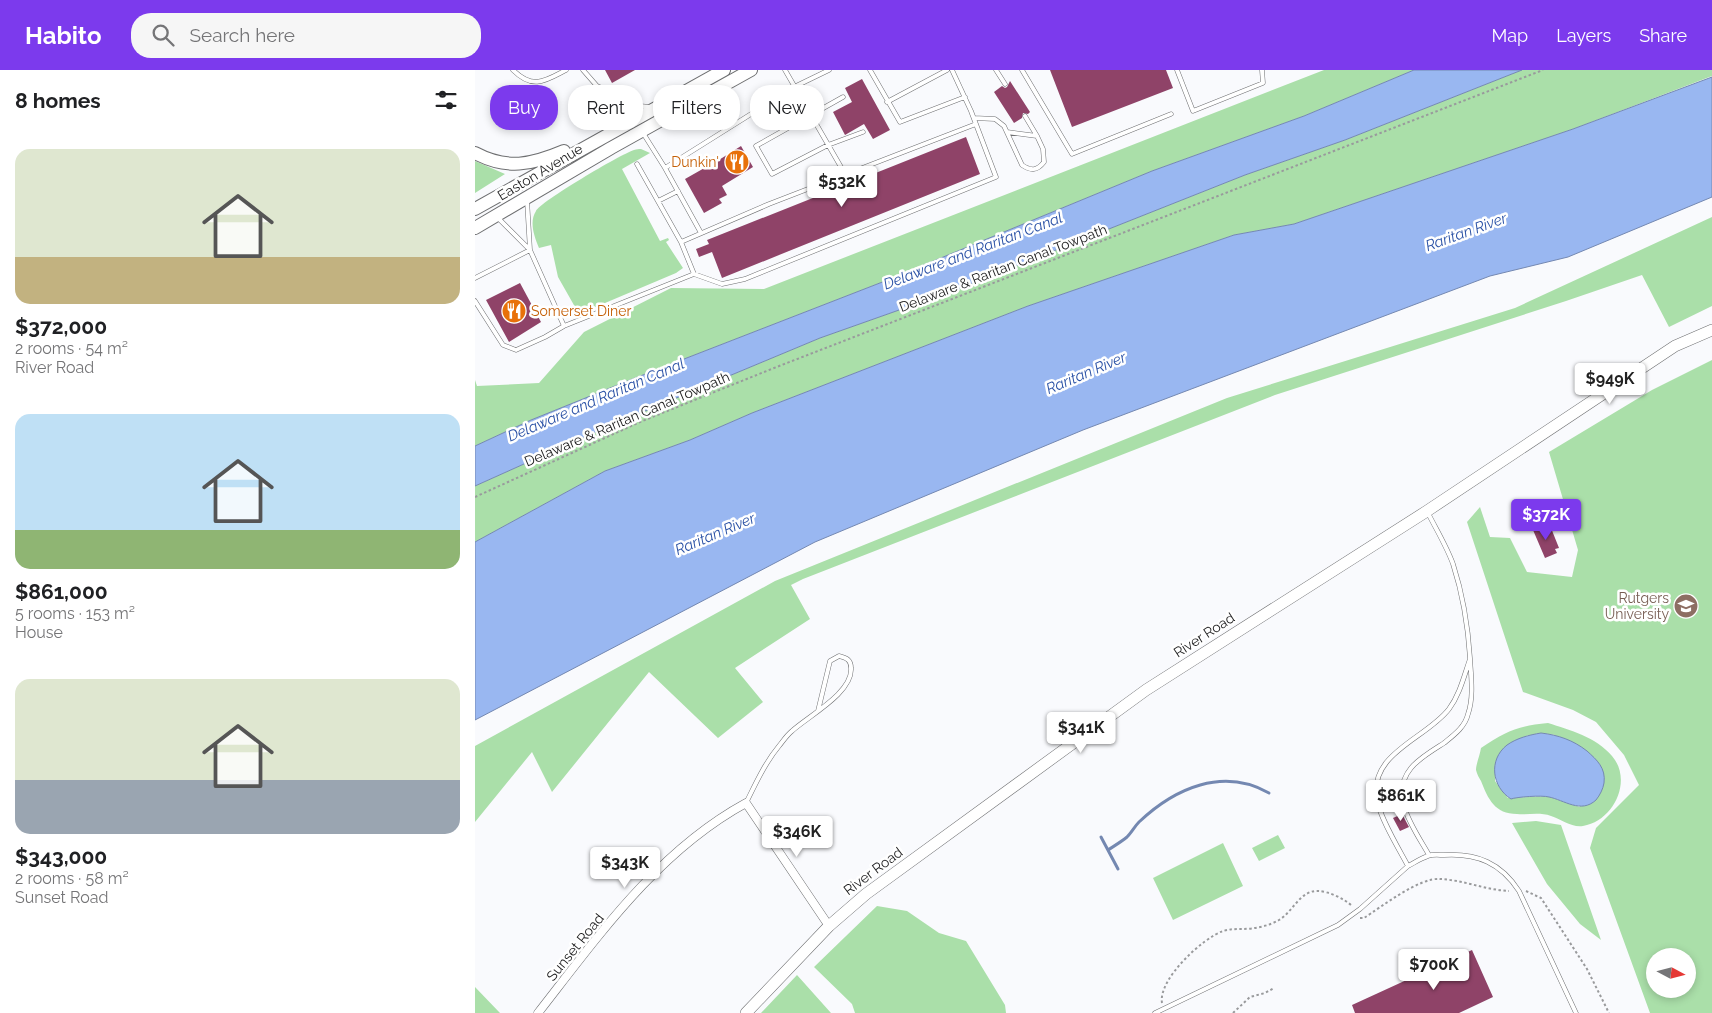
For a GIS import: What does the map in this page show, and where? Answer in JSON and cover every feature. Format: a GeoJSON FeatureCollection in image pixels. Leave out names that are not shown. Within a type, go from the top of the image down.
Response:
{"type":"FeatureCollection","features":[{"type":"Feature","properties":{"kind":"main road","name":"Easton Avenue"},"geometry":{"type":"LineString","coordinates":[[697,85],[724,70]]}},
{"type":"Feature","properties":{"kind":"main road","name":"Easton Avenue"},"geometry":{"type":"LineString","coordinates":[[475,228],[751,70]]}},
{"type":"Feature","properties":{"kind":"main road","name":"Easton Avenue"},"geometry":{"type":"LineString","coordinates":[[475,209],[616,130]]}},
{"type":"Feature","properties":{"kind":"main road"},"geometry":{"type":"LineString","coordinates":[[475,153],[499,163],[517,164],[553,156],[611,133]]}},
{"type":"Feature","properties":{"kind":"main road","name":"River Road"},"geometry":{"type":"LineString","coordinates":[[746,1013],[829,926],[866,894],[1146,690],[1427,511],[1675,346],[1712,330]]}},
{"type":"Feature","properties":{"kind":"street"},"geometry":{"type":"LineString","coordinates":[[746,803],[829,926]]}},
{"type":"Feature","properties":{"kind":"street","name":"Sunset Road"},"geometry":{"type":"LineString","coordinates":[[538,1013],[595,941],[659,867],[715,823],[746,803]]}},
{"type":"Feature","properties":{"kind":"lane"},"geometry":{"type":"LineString","coordinates":[[513,70],[520,77],[533,82],[543,82],[566,70]]}},
{"type":"Feature","properties":{"kind":"lane"},"geometry":{"type":"LineString","coordinates":[[583,70],[596,85]]}},
{"type":"Feature","properties":{"kind":"lane"},"geometry":{"type":"LineString","coordinates":[[785,70],[793,85]]}},
{"type":"Feature","properties":{"kind":"lane"},"geometry":{"type":"LineString","coordinates":[[798,85],[829,70]]}},
{"type":"Feature","properties":{"kind":"lane"},"geometry":{"type":"LineString","coordinates":[[870,70],[900,122],[965,97]]}},
{"type":"Feature","properties":{"kind":"lane"},"geometry":{"type":"LineString","coordinates":[[887,102],[947,70]]}},
{"type":"Feature","properties":{"kind":"lane"},"geometry":{"type":"LineString","coordinates":[[475,301],[503,345],[516,350],[564,326],[694,274],[722,284],[745,279],[996,177],[974,118],[952,70]]}},
{"type":"Feature","properties":{"kind":"lane"},"geometry":{"type":"LineString","coordinates":[[996,70],[1005,84]]}},
{"type":"Feature","properties":{"kind":"lane"},"geometry":{"type":"LineString","coordinates":[[1022,70],[1072,154],[1171,114]]}},
{"type":"Feature","properties":{"kind":"lane"},"geometry":{"type":"LineString","coordinates":[[1177,70],[1193,111],[1263,82],[1262,70]]}},
{"type":"Feature","properties":{"kind":"lane"},"geometry":{"type":"LineString","coordinates":[[824,108],[843,97]]}},
{"type":"Feature","properties":{"kind":"lane"},"geometry":{"type":"LineString","coordinates":[[665,168],[750,115]]}},
{"type":"Feature","properties":{"kind":"lane"},"geometry":{"type":"LineString","coordinates":[[974,118],[995,119],[1004,126],[1022,165],[1035,170],[1044,162],[1043,149],[1025,116]]}},
{"type":"Feature","properties":{"kind":"lane"},"geometry":{"type":"LineString","coordinates":[[681,242],[769,204],[976,124]]}},
{"type":"Feature","properties":{"kind":"lane"},"geometry":{"type":"LineString","coordinates":[[784,130],[756,146],[772,174],[828,145],[863,132]]}},
{"type":"Feature","properties":{"kind":"lane"},"geometry":{"type":"LineString","coordinates":[[820,130],[845,174]]}},
{"type":"Feature","properties":{"kind":"lane"},"geometry":{"type":"LineString","coordinates":[[642,131],[701,233]]}},
{"type":"Feature","properties":{"kind":"lane"},"geometry":{"type":"LineString","coordinates":[[1007,132],[1037,136]]}},
{"type":"Feature","properties":{"kind":"lane"},"geometry":{"type":"LineString","coordinates":[[637,164],[681,242],[694,274]]}},
{"type":"Feature","properties":{"kind":"lane"},"geometry":{"type":"LineString","coordinates":[[658,201],[678,191]]}},
{"type":"Feature","properties":{"kind":"lane"},"geometry":{"type":"LineString","coordinates":[[527,198],[530,250],[564,326]]}},
{"type":"Feature","properties":{"kind":"lane"},"geometry":{"type":"LineString","coordinates":[[495,216],[530,250]]}},
{"type":"Feature","properties":{"kind":"lane"},"geometry":{"type":"LineString","coordinates":[[475,278],[530,250]]}},
{"type":"Feature","properties":{"kind":"lane"},"geometry":{"type":"LineString","coordinates":[[1427,511],[1452,563],[1465,611],[1470,641],[1471,686],[1470,705],[1466,721],[1454,735],[1412,767],[1403,782],[1402,792],[1405,809],[1429,855]]}},
{"type":"Feature","properties":{"kind":"lane"},"geometry":{"type":"LineString","coordinates":[[746,803],[768,760],[779,746],[792,731],[818,712],[834,699],[849,679],[851,671],[850,662],[846,658],[839,656],[830,661],[818,712]]}},
{"type":"Feature","properties":{"kind":"lane"},"geometry":{"type":"LineString","coordinates":[[1408,866],[1377,802],[1376,786],[1379,774],[1390,757],[1398,749],[1426,731],[1449,709],[1457,696],[1470,657]]}},
{"type":"Feature","properties":{"kind":"lane"},"geometry":{"type":"LineString","coordinates":[[1155,1013],[1338,925],[1355,913],[1408,866],[1429,855],[1451,854],[1469,856],[1486,861],[1511,878],[1519,891],[1575,1013]]}},
{"type":"Feature","properties":{"kind":"path","name":"Delaware & Raritan Canal Towpath"},"geometry":{"type":"LineString","coordinates":[[475,497],[640,422],[775,368],[1543,70]]}},
{"type":"Feature","properties":{"kind":"path"},"geometry":{"type":"LineString","coordinates":[[1164,1008],[1161,997],[1174,971],[1212,937],[1223,931],[1234,928],[1253,928],[1279,920],[1304,896],[1310,892],[1318,891],[1344,900],[1352,906],[1359,918],[1364,918],[1412,888],[1436,879],[1497,890],[1532,892],[1541,898],[1587,968],[1609,1013]]}},
{"type":"Feature","properties":{"kind":"path"},"geometry":{"type":"LineString","coordinates":[[1233,1013],[1251,996],[1274,988]]}},
{"type":"Feature","properties":{"kind":"green space"},"geometry":{"type":"Polygon","coordinates":[[[1324,70],[1414,70],[1304,116],[1152,171],[885,281],[630,380],[531,420],[475,446],[475,380],[477,386],[539,383],[584,332],[671,288],[764,289],[1324,70]]]}},
{"type":"Feature","properties":{"kind":"green space"},"geometry":{"type":"Polygon","coordinates":[[[1522,70],[1712,70],[1712,76],[1573,129],[1294,224],[1234,235],[1028,306],[752,413],[690,440],[605,471],[475,542],[475,486],[602,429],[820,338],[950,292],[1245,175],[1345,140],[1522,70]]]}},
{"type":"Feature","properties":{"kind":"green space"},"geometry":{"type":"Polygon","coordinates":[[[641,149],[650,153],[622,169],[660,241],[668,238],[669,240],[666,242],[683,268],[676,273],[579,314],[558,277],[551,245],[539,248],[533,229],[534,215],[551,198],[626,153],[641,149]]]}},
{"type":"Feature","properties":{"kind":"green space"},"geometry":{"type":"Polygon","coordinates":[[[475,161],[505,174],[475,193],[475,161]]]}},
{"type":"Feature","properties":{"kind":"green space"},"geometry":{"type":"Polygon","coordinates":[[[1712,217],[1712,306],[1669,327],[1642,275],[1275,395],[803,579],[791,585],[810,619],[735,668],[763,702],[718,738],[649,672],[552,792],[532,752],[475,822],[475,746],[775,581],[1227,398],[1515,308],[1712,217]]]}},
{"type":"Feature","properties":{"kind":"green space"},"geometry":{"type":"Polygon","coordinates":[[[1712,360],[1712,1013],[1650,1013],[1590,848],[1596,828],[1639,785],[1624,755],[1596,722],[1573,710],[1523,692],[1467,522],[1480,507],[1490,537],[1510,538],[1527,572],[1572,577],[1578,550],[1549,452],[1652,390],[1712,360]]]}},
{"type":"Feature","properties":{"kind":"green space"},"geometry":{"type":"Polygon","coordinates":[[[1548,723],[1591,739],[1606,749],[1618,766],[1621,776],[1617,798],[1604,816],[1594,823],[1579,826],[1571,825],[1547,815],[1509,813],[1493,804],[1486,794],[1476,770],[1481,748],[1512,730],[1548,723]],[[1541,733],[1526,736],[1495,766],[1495,781],[1508,798],[1547,796],[1580,807],[1555,735],[1541,733]]]}},
{"type":"Feature","properties":{"kind":"green space"},"geometry":{"type":"Polygon","coordinates":[[[1536,821],[1561,825],[1601,940],[1580,924],[1547,884],[1512,823],[1536,821]]]}},
{"type":"Feature","properties":{"kind":"green space"},"geometry":{"type":"Polygon","coordinates":[[[1278,835],[1285,848],[1259,861],[1252,848],[1278,835]]]}},
{"type":"Feature","properties":{"kind":"green space"},"geometry":{"type":"Polygon","coordinates":[[[1223,843],[1243,886],[1173,920],[1153,878],[1223,843]]]}},
{"type":"Feature","properties":{"kind":"green space"},"geometry":{"type":"Polygon","coordinates":[[[877,906],[907,911],[939,933],[966,941],[1005,1005],[1006,1013],[855,1013],[852,1004],[814,967],[877,906]]]}},
{"type":"Feature","properties":{"kind":"green space"},"geometry":{"type":"Polygon","coordinates":[[[797,975],[831,1013],[761,1013],[797,975]]]}},
{"type":"Feature","properties":{"kind":"green space"},"geometry":{"type":"Polygon","coordinates":[[[475,987],[500,1013],[475,1013],[475,987]]]}},
{"type":"Feature","properties":{"kind":"water","name":"Delaware and Raritan Canal"},"geometry":{"type":"Polygon","coordinates":[[[1414,70],[1522,70],[1345,140],[1245,175],[950,292],[820,338],[602,429],[475,486],[475,446],[531,420],[885,281],[1152,171],[1304,116],[1414,70]]]}},
{"type":"Feature","properties":{"kind":"water","name":"Raritan River"},"geometry":{"type":"Polygon","coordinates":[[[1712,77],[1712,197],[1568,257],[1490,276],[1083,430],[815,542],[475,720],[475,542],[605,471],[690,440],[752,413],[1028,306],[1234,235],[1294,224],[1573,129],[1712,77]]]}},
{"type":"Feature","properties":{"kind":"water"},"geometry":{"type":"Polygon","coordinates":[[[1541,733],[1571,741],[1582,747],[1597,761],[1604,773],[1604,783],[1596,800],[1584,806],[1578,806],[1546,796],[1511,799],[1500,788],[1496,781],[1495,766],[1501,751],[1515,740],[1541,733]]]}},
{"type":"Feature","properties":{"kind":"building"},"geometry":{"type":"Polygon","coordinates":[[[605,70],[635,70],[612,83],[605,70]]]}},
{"type":"Feature","properties":{"kind":"building"},"geometry":{"type":"Polygon","coordinates":[[[1050,70],[1166,70],[1173,88],[1072,127],[1050,70]]]}},
{"type":"Feature","properties":{"kind":"building"},"geometry":{"type":"Polygon","coordinates":[[[862,79],[890,130],[873,139],[864,124],[845,135],[833,112],[852,102],[845,88],[862,79]]]}},
{"type":"Feature","properties":{"kind":"building"},"geometry":{"type":"Polygon","coordinates":[[[1010,81],[1030,112],[1028,114],[1023,113],[1022,118],[1014,123],[994,92],[1002,86],[1007,87],[1010,81]]]}},
{"type":"Feature","properties":{"kind":"building"},"geometry":{"type":"Polygon","coordinates":[[[966,137],[980,174],[722,278],[712,252],[699,257],[696,249],[709,244],[707,240],[966,137]]]}},
{"type":"Feature","properties":{"kind":"building"},"geometry":{"type":"Polygon","coordinates":[[[741,146],[753,167],[722,186],[727,195],[719,199],[722,203],[704,213],[685,179],[741,146]]]}},
{"type":"Feature","properties":{"kind":"building","name":"Somerset Diner"},"geometry":{"type":"Polygon","coordinates":[[[520,283],[541,322],[509,342],[486,300],[520,283]]]}},
{"type":"Feature","properties":{"kind":"building"},"geometry":{"type":"Polygon","coordinates":[[[1546,524],[1548,529],[1551,528],[1559,548],[1555,549],[1557,553],[1545,558],[1533,530],[1546,524]]]}},
{"type":"Feature","properties":{"kind":"building"},"geometry":{"type":"Polygon","coordinates":[[[1402,814],[1409,827],[1400,831],[1393,818],[1402,814]]]}},
{"type":"Feature","properties":{"kind":"building"},"geometry":{"type":"Polygon","coordinates":[[[1472,950],[1493,997],[1459,1013],[1355,1013],[1352,1005],[1472,950]]]}},
{"type":"Feature","properties":{"kind":"waterway"},"geometry":{"type":"LineString","coordinates":[[1108,850],[1127,837],[1139,822],[1168,799],[1200,785],[1234,782],[1252,785],[1269,793]]}},
{"type":"Feature","properties":{"kind":"waterway"},"geometry":{"type":"LineString","coordinates":[[1101,837],[1118,869]]}},
{"type":"Feature","properties":{"kind":"place","name":"Dunkin'"},"geometry":{"type":"Point","coordinates":[737,162]}},
{"type":"Feature","properties":{"kind":"place","name":"Somerset Diner"},"geometry":{"type":"Point","coordinates":[514,311]}},
{"type":"Feature","properties":{"kind":"place","name":"Rutgers University"},"geometry":{"type":"Point","coordinates":[1686,606]}}]}
